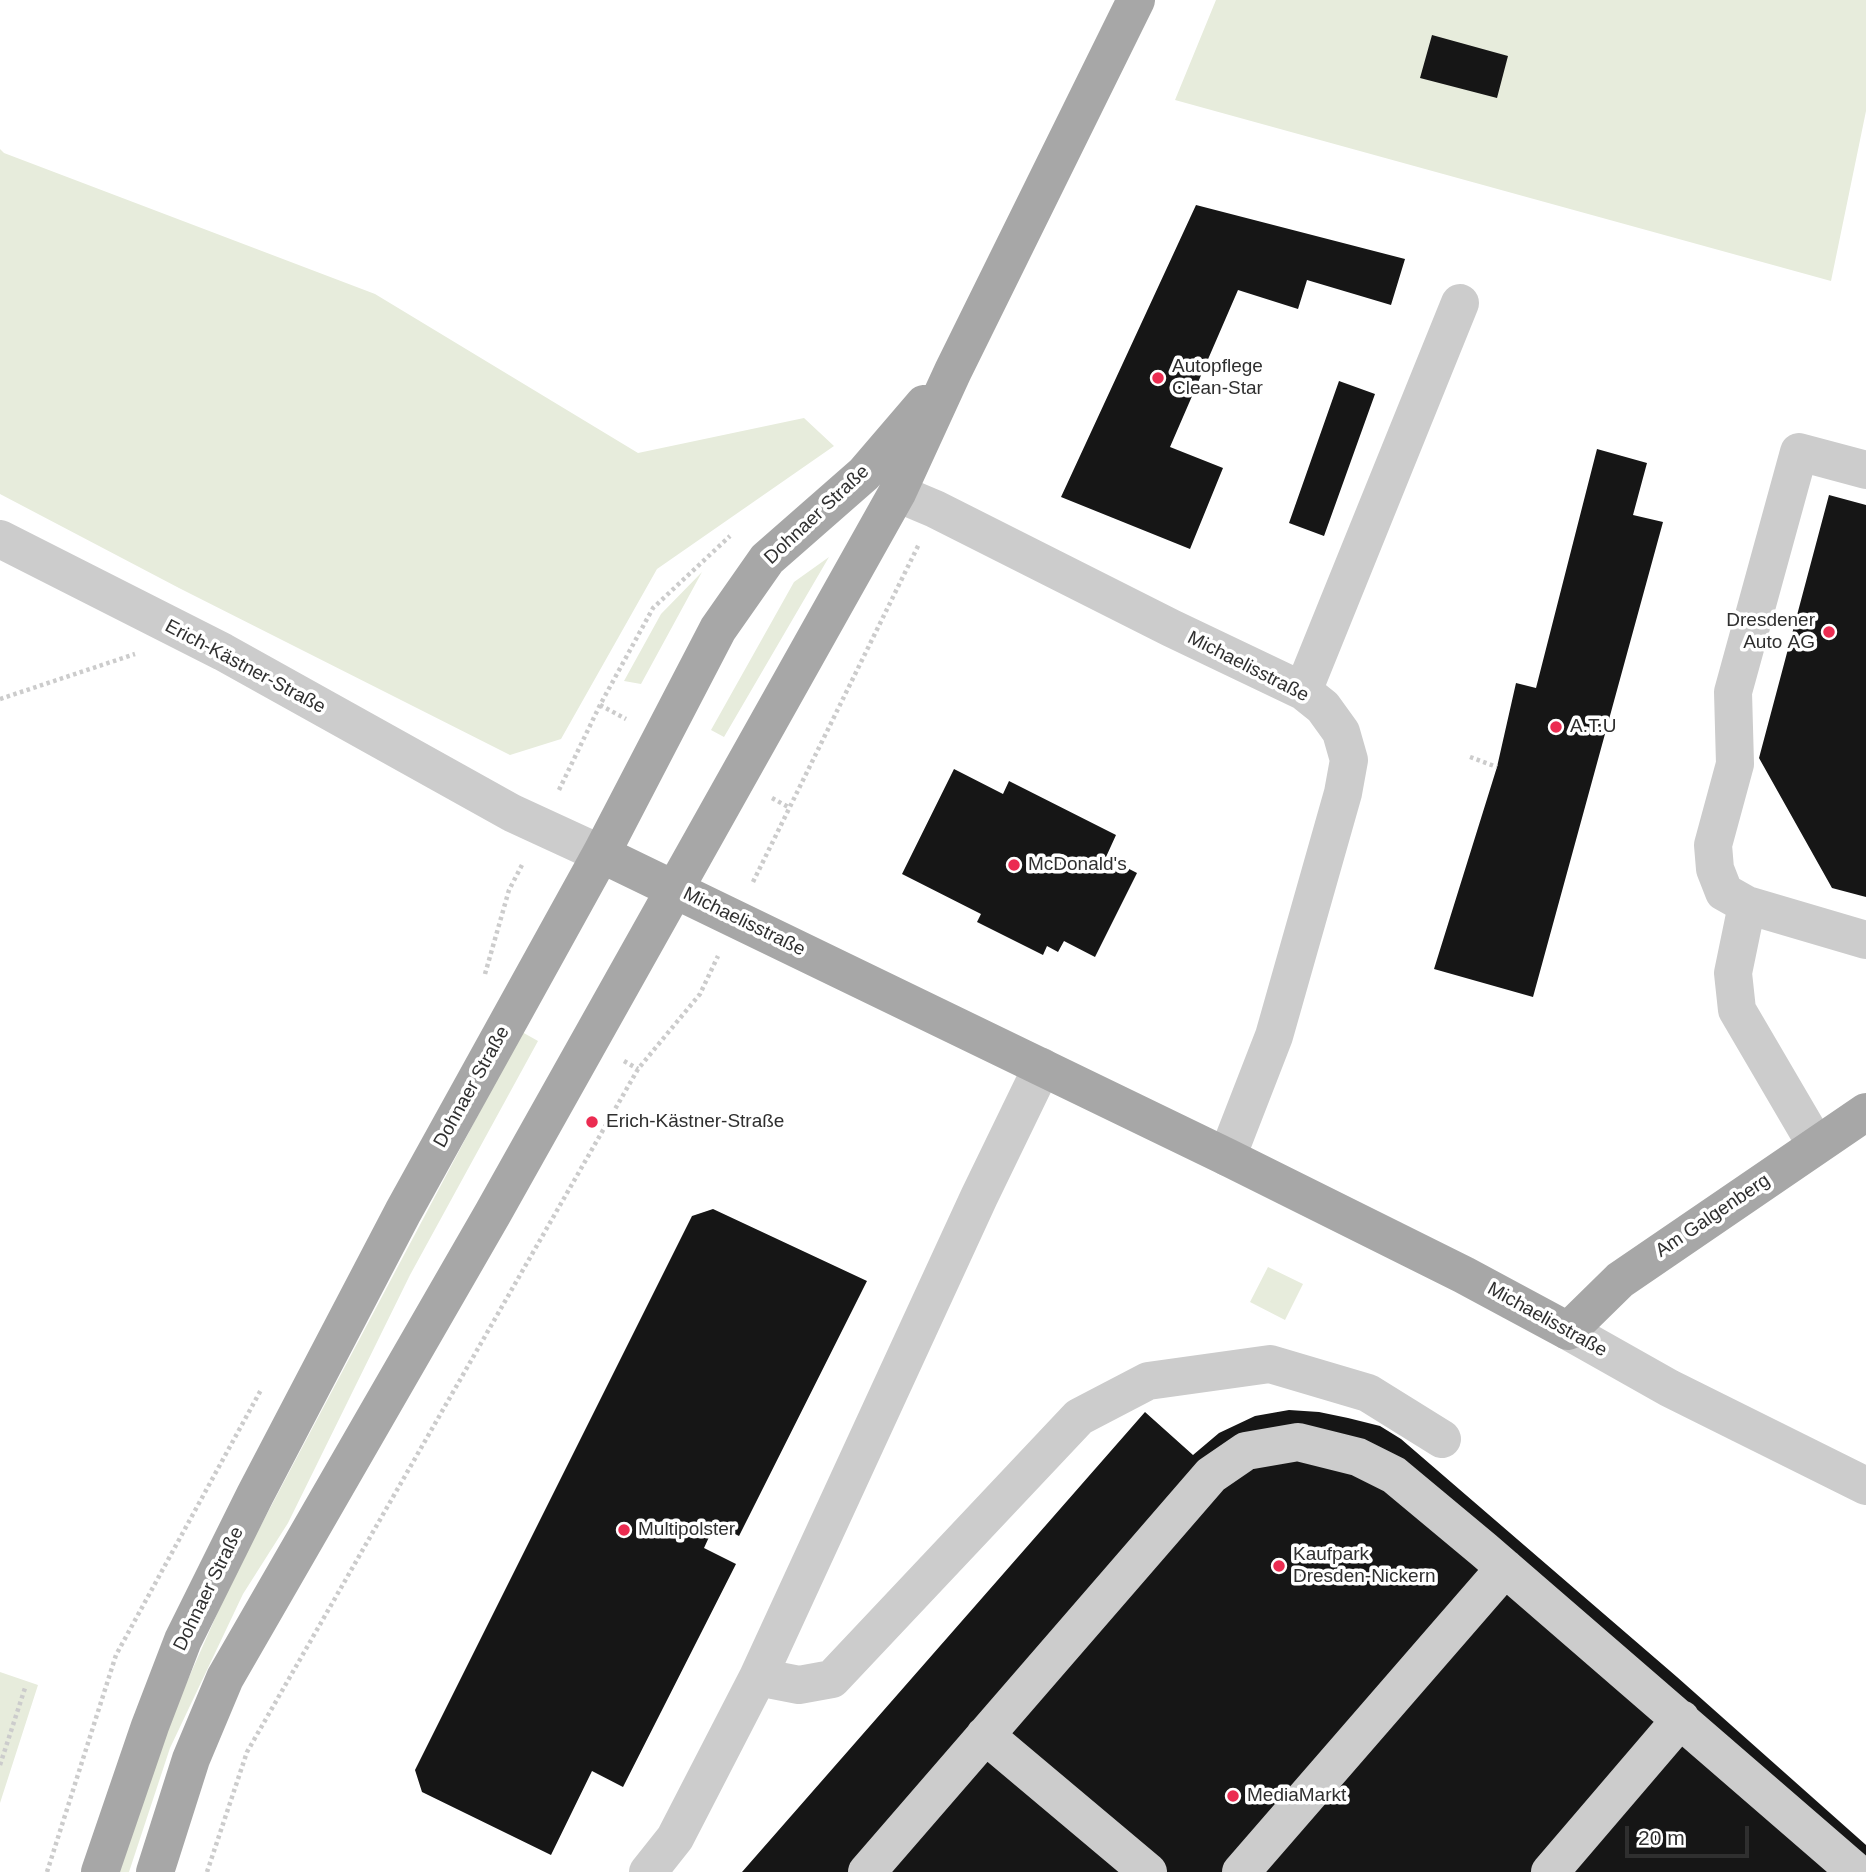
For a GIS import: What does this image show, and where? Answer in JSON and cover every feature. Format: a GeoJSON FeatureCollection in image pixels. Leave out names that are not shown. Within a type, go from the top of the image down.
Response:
{"type":"FeatureCollection","features":[{"type":"Feature","properties":{"kind":"main road","name":"Dohnaer Straße"},"geometry":{"type":"LineString","coordinates":[[155,1872],[191,1759],[225,1678],[480,1237],[897,493],[953,371],[1136,0]]}},
{"type":"Feature","properties":{"kind":"main road","name":"Dohnaer Straße"},"geometry":{"type":"LineString","coordinates":[[100,1872],[150,1726],[195,1616],[255,1495],[403,1212],[601,854],[718,629],[767,558],[864,474],[953,371]]}},
{"type":"Feature","properties":{"kind":"main road","name":"Michaelisstraße"},"geometry":{"type":"LineString","coordinates":[[601,854],[736,917],[1227,1157],[1455,1270],[1568,1331]]}},
{"type":"Feature","properties":{"kind":"main road","name":"Am Galgenberg"},"geometry":{"type":"LineString","coordinates":[[1568,1331],[1620,1280],[1866,1112]]}},
{"type":"Feature","properties":{"kind":"street"},"geometry":{"type":"LineString","coordinates":[[1303,691],[1460,303]]}},
{"type":"Feature","properties":{"kind":"street"},"geometry":{"type":"LineString","coordinates":[[1866,470],[1799,452],[1733,692],[1735,764],[1713,845],[1715,869],[1724,892],[1747,905],[1866,940]]}},
{"type":"Feature","properties":{"kind":"street","name":"Michaelisstraße"},"geometry":{"type":"LineString","coordinates":[[897,493],[935,509],[1303,691],[1322,707],[1341,732],[1349,760],[1343,793],[1273,1036],[1227,1157]]}},
{"type":"Feature","properties":{"kind":"street","name":"Erich-Kästner-Straße"},"geometry":{"type":"LineString","coordinates":[[0,539],[183,632],[512,813],[601,854]]}},
{"type":"Feature","properties":{"kind":"street"},"geometry":{"type":"LineString","coordinates":[[1747,905],[1733,973],[1737,1010],[1816,1145]]}},
{"type":"Feature","properties":{"kind":"street"},"geometry":{"type":"LineString","coordinates":[[648,1872],[675,1838],[758,1676],[979,1197],[1042,1068]]}},
{"type":"Feature","properties":{"kind":"street","name":"Michaelisstraße"},"geometry":{"type":"LineString","coordinates":[[1568,1331],[1669,1388],[1866,1486]]}},
{"type":"Feature","properties":{"kind":"street"},"geometry":{"type":"LineString","coordinates":[[758,1676],[799,1685],[832,1679],[1079,1417],[1148,1381],[1270,1364],[1368,1393],[1442,1439]]}},
{"type":"Feature","properties":{"kind":"street"},"geometry":{"type":"LineString","coordinates":[[867,1872],[1211,1475],[1245,1451],[1298,1442],[1358,1457],[1394,1475],[1856,1872]]}},
{"type":"Feature","properties":{"kind":"street"},"geometry":{"type":"LineString","coordinates":[[1241,1872],[1505,1568]]}},
{"type":"Feature","properties":{"kind":"street"},"geometry":{"type":"LineString","coordinates":[[1550,1872],[1681,1720]]}},
{"type":"Feature","properties":{"kind":"street"},"geometry":{"type":"LineString","coordinates":[[985,1735],[1148,1872]]}},
{"type":"Feature","properties":{"kind":"path"},"geometry":{"type":"LineString","coordinates":[[207,1872],[247,1752],[638,1069],[701,994],[935,509]]}},
{"type":"Feature","properties":{"kind":"path"},"geometry":{"type":"LineString","coordinates":[[0,699],[154,648],[183,632]]}},
{"type":"Feature","properties":{"kind":"path"},"geometry":{"type":"LineString","coordinates":[[1471,757],[1497,767]]}},
{"type":"Feature","properties":{"kind":"path"},"geometry":{"type":"LineString","coordinates":[[0,1765],[25,1688]]}},
{"type":"Feature","properties":{"kind":"green space"},"geometry":{"type":"Polygon","coordinates":[[[1216,0],[1866,0],[1866,111],[1831,281],[1175,100],[1216,0]]]}},
{"type":"Feature","properties":{"kind":"green space"},"geometry":{"type":"Polygon","coordinates":[[[0,149],[4,153],[375,294],[638,453],[804,418],[834,446],[657,569],[561,739],[510,755],[179,588],[0,494],[0,149]]]}},
{"type":"Feature","properties":{"kind":"green space"},"geometry":{"type":"Polygon","coordinates":[[[829,557],[724,737],[711,730],[794,582],[829,557]]]}},
{"type":"Feature","properties":{"kind":"green space"},"geometry":{"type":"Polygon","coordinates":[[[702,572],[641,684],[624,681],[661,614],[702,572]]]}},
{"type":"Feature","properties":{"kind":"green space"},"geometry":{"type":"Polygon","coordinates":[[[522,1032],[538,1041],[410,1275],[288,1523],[243,1594],[170,1748],[129,1872],[119,1872],[159,1745],[232,1580],[522,1032]]]}},
{"type":"Feature","properties":{"kind":"green space"},"geometry":{"type":"Polygon","coordinates":[[[1268,1267],[1303,1284],[1285,1320],[1250,1302],[1268,1267]]]}},
{"type":"Feature","properties":{"kind":"green space"},"geometry":{"type":"Polygon","coordinates":[[[0,1672],[38,1685],[0,1803],[0,1672]]]}},
{"type":"Feature","properties":{"kind":"building"},"geometry":{"type":"Polygon","coordinates":[[[1432,35],[1508,56],[1497,98],[1420,78],[1432,35]]]}},
{"type":"Feature","properties":{"kind":"building","name":"Autopflege Clean-Star"},"geometry":{"type":"Polygon","coordinates":[[[1196,205],[1405,259],[1391,305],[1307,280],[1298,309],[1238,290],[1170,447],[1223,468],[1190,549],[1061,497],[1196,205]]]}},
{"type":"Feature","properties":{"kind":"building"},"geometry":{"type":"Polygon","coordinates":[[[1339,381],[1375,394],[1324,536],[1289,523],[1339,381]]]}},
{"type":"Feature","properties":{"kind":"building","name":"A.T.U"},"geometry":{"type":"Polygon","coordinates":[[[1597,449],[1647,463],[1633,515],[1663,522],[1533,997],[1434,969],[1497,767],[1516,683],[1536,688],[1597,449]]]}},
{"type":"Feature","properties":{"kind":"building","name":"Dresdener Auto AG"},"geometry":{"type":"Polygon","coordinates":[[[1829,495],[1866,505],[1866,897],[1832,888],[1759,758],[1829,495]]]}},
{"type":"Feature","properties":{"kind":"building","name":"McDonald's"},"geometry":{"type":"Polygon","coordinates":[[[954,769],[1003,794],[1009,781],[1116,835],[1106,857],[1137,873],[1095,957],[1064,941],[1058,952],[1047,946],[1043,955],[977,922],[981,914],[902,874],[954,769]]]}},
{"type":"Feature","properties":{"kind":"building","name":"Multipolster"},"geometry":{"type":"Polygon","coordinates":[[[713,1209],[867,1281],[739,1536],[715,1524],[704,1548],[736,1564],[623,1787],[592,1771],[551,1855],[422,1792],[415,1770],[692,1216],[713,1209]]]}},
{"type":"Feature","properties":{"kind":"building","name":"Kaufpark Dresden-Nickern"},"geometry":{"type":"Polygon","coordinates":[[[1289,1410],[1319,1412],[1380,1426],[1401,1439],[1677,1677],[1866,1845],[1866,1872],[742,1872],[1145,1412],[1193,1455],[1219,1433],[1255,1416],[1289,1410]]]}},
{"type":"Feature","properties":{"kind":"place","name":"Autopflege Clean-Star"},"geometry":{"type":"Point","coordinates":[1158,378]}},
{"type":"Feature","properties":{"kind":"place","name":"Dresdener Auto AG"},"geometry":{"type":"Point","coordinates":[1829,632]}},
{"type":"Feature","properties":{"kind":"place","name":"A.T.U"},"geometry":{"type":"Point","coordinates":[1556,727]}},
{"type":"Feature","properties":{"kind":"place","name":"McDonald's"},"geometry":{"type":"Point","coordinates":[1014,865]}},
{"type":"Feature","properties":{"kind":"place","name":"Erich-Kästner-Straße"},"geometry":{"type":"Point","coordinates":[592,1122]}},
{"type":"Feature","properties":{"kind":"place","name":"Multipolster"},"geometry":{"type":"Point","coordinates":[624,1530]}},
{"type":"Feature","properties":{"kind":"place","name":"Kaufpark Dresden-Nickern"},"geometry":{"type":"Point","coordinates":[1279,1566]}},
{"type":"Feature","properties":{"kind":"place","name":"MediaMarkt"},"geometry":{"type":"Point","coordinates":[1233,1796]}}]}
